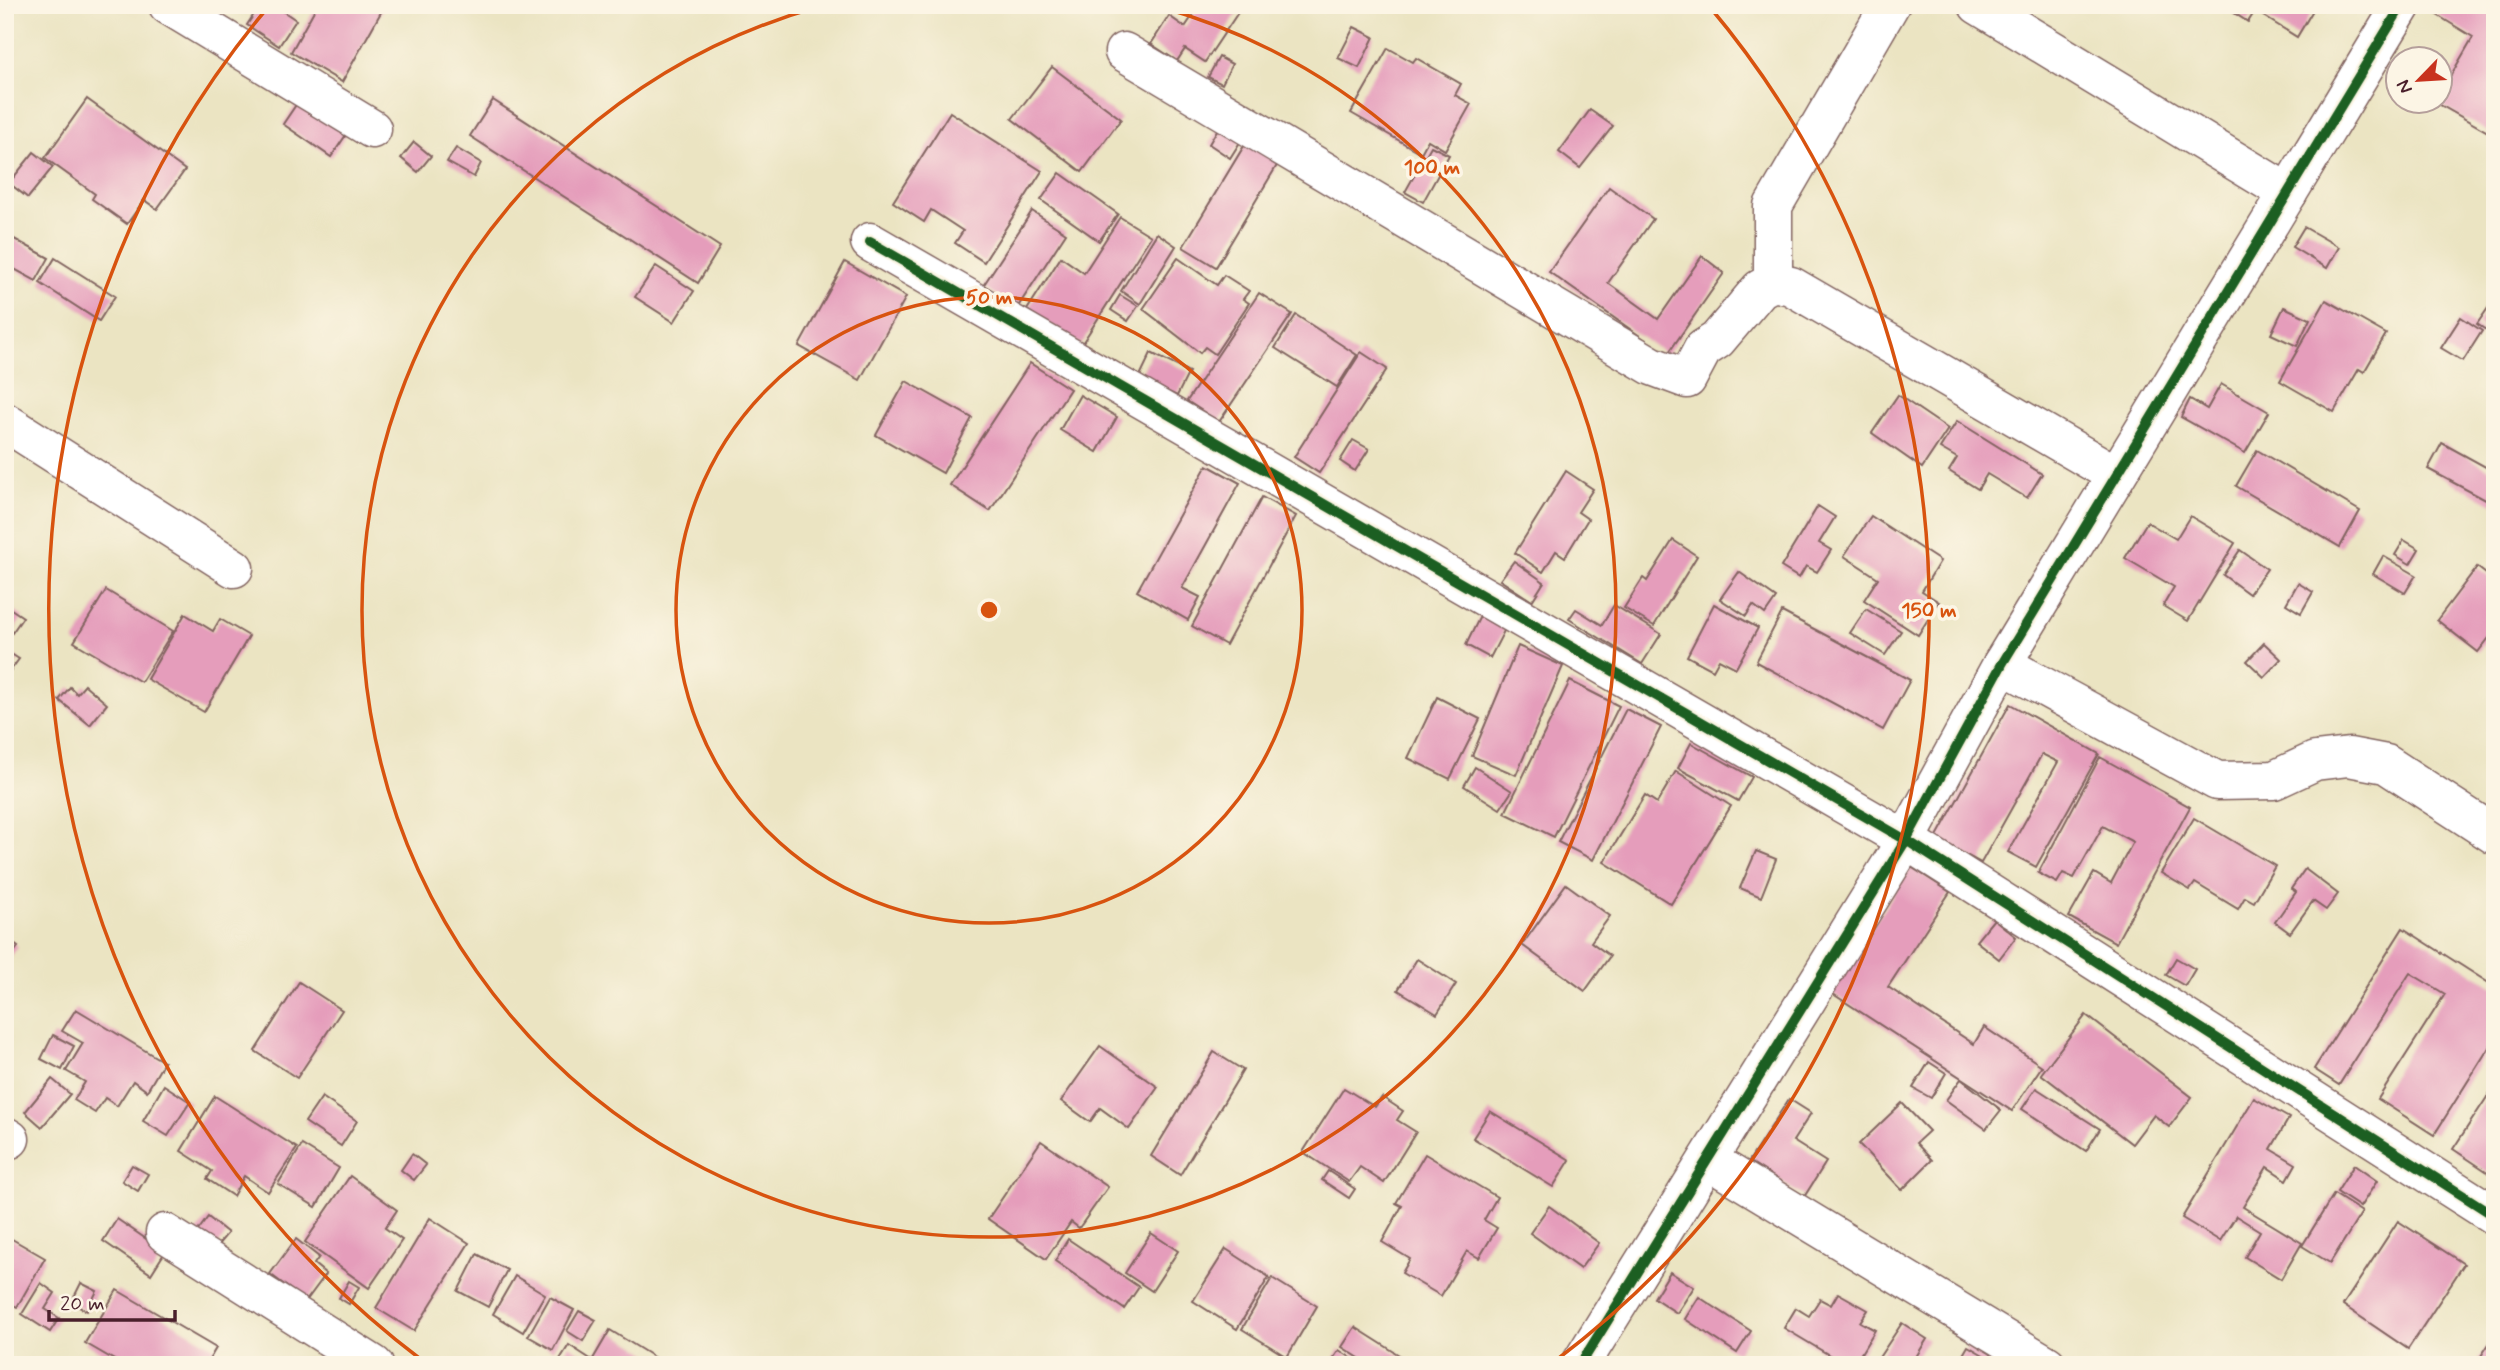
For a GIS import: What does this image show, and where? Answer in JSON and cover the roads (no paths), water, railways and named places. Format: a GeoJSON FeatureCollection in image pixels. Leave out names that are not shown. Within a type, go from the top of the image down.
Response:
{"type":"FeatureCollection","features":[{"type":"Feature","properties":{"kind":"street"},"geometry":{"type":"LineString","coordinates":[[168,5],[372,129]]}},
{"type":"Feature","properties":{"kind":"street"},"geometry":{"type":"LineString","coordinates":[[1773,282],[1773,206],[1890,5]]}},
{"type":"Feature","properties":{"kind":"street"},"geometry":{"type":"LineString","coordinates":[[1978,5],[2288,193]]}},
{"type":"Feature","properties":{"kind":"street"},"geometry":{"type":"LineString","coordinates":[[1580,1365],[1906,840],[2002,664],[2402,5]]}},
{"type":"Feature","properties":{"kind":"street"},"geometry":{"type":"LineString","coordinates":[[1124,52],[1652,366],[1687,379],[1703,349],[1717,340],[1760,289],[1773,282],[1815,297],[2116,475]]}},
{"type":"Feature","properties":{"kind":"street"},"geometry":{"type":"LineString","coordinates":[[870,242],[1906,840],[2495,1216]]}},
{"type":"Feature","properties":{"kind":"street"},"geometry":{"type":"LineString","coordinates":[[5,422],[234,568]]}},
{"type":"Feature","properties":{"kind":"street"},"geometry":{"type":"LineString","coordinates":[[2002,664],[2217,781],[2274,780],[2315,761],[2349,757],[2386,764],[2495,835]]}},
{"type":"Feature","properties":{"kind":"street"},"geometry":{"type":"LineString","coordinates":[[1708,1160],[2047,1365]]}},
{"type":"Feature","properties":{"kind":"street"},"geometry":{"type":"LineString","coordinates":[[165,1233],[374,1365]]}}]}
